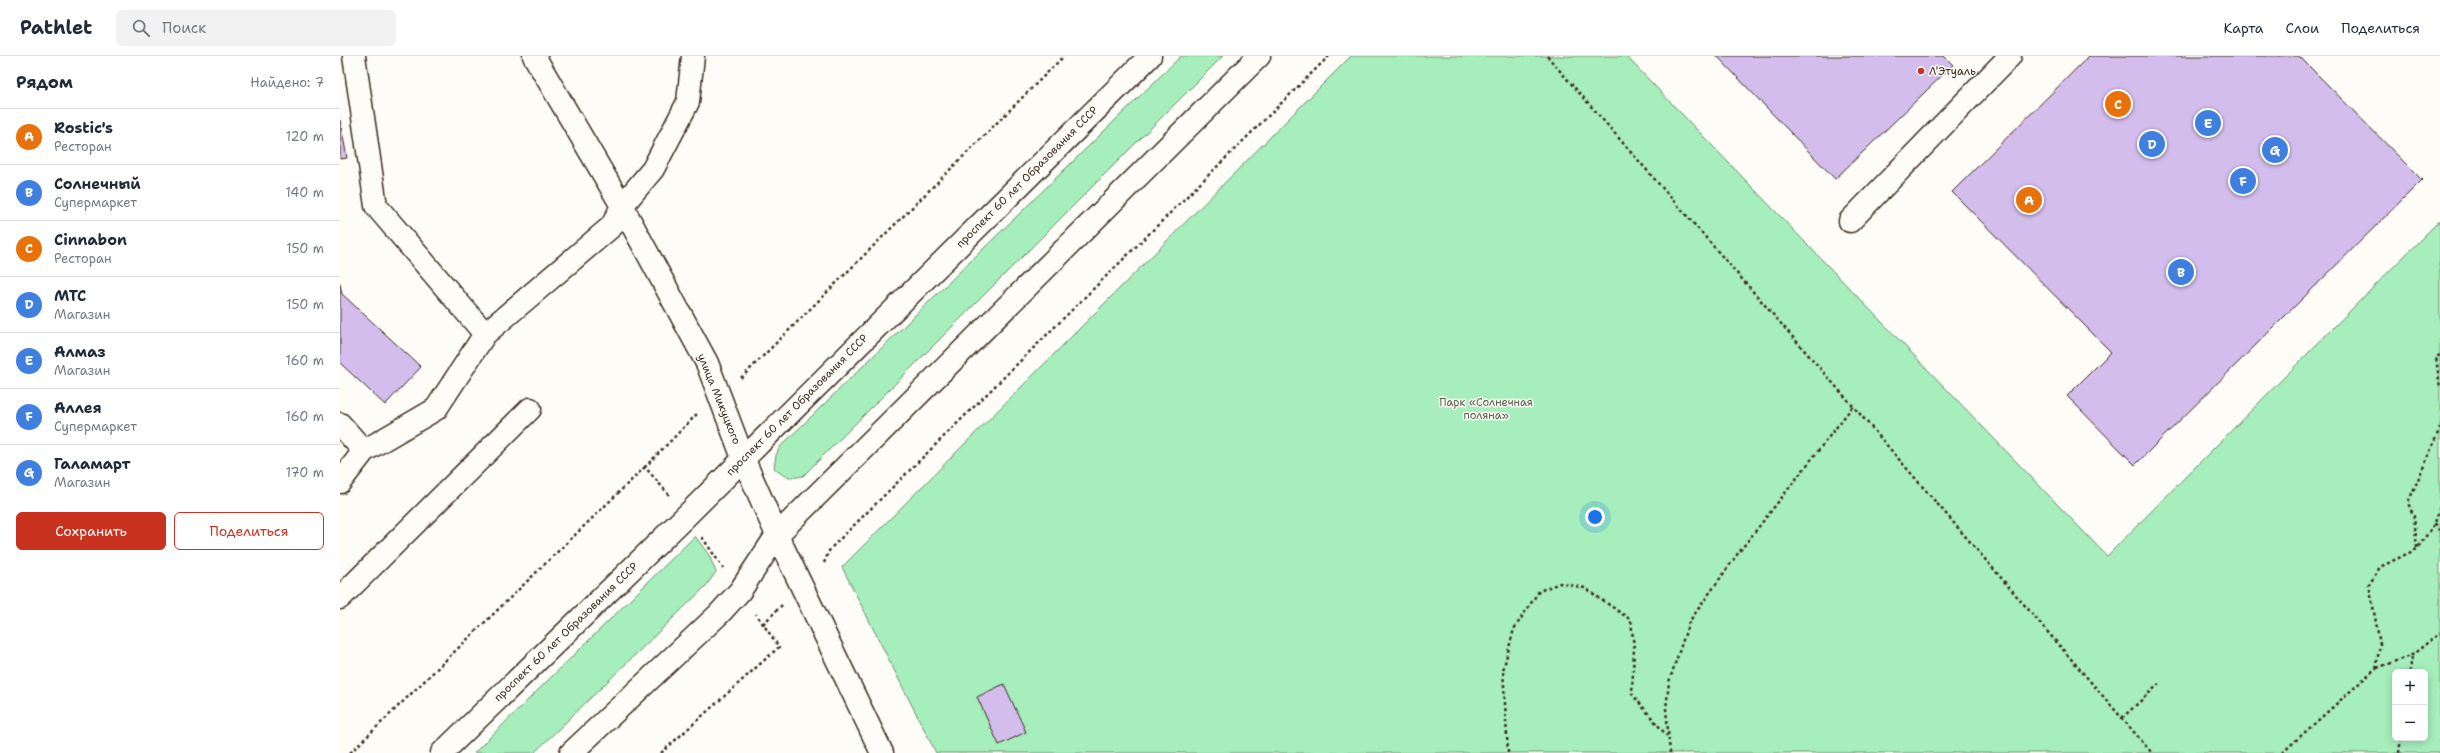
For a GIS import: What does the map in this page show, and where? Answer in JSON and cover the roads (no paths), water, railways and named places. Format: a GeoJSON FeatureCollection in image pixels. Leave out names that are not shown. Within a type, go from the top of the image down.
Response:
{"type":"FeatureCollection","features":[{"type":"Feature","properties":{"kind":"main road"},"geometry":{"type":"LineString","coordinates":[[354,56],[376,206],[485,334]]}},
{"type":"Feature","properties":{"kind":"main road","name":"улица Микуцкого"},"geometry":{"type":"LineString","coordinates":[[534,56],[622,206],[707,363],[743,458],[777,535],[882,753]]}},
{"type":"Feature","properties":{"kind":"main road"},"geometry":{"type":"LineString","coordinates":[[340,482],[364,451],[436,409],[485,334],[612,226],[622,206],[653,169],[688,102],[693,56]]}},
{"type":"Feature","properties":{"kind":"main road","name":"проспект 60 лет Образования СССР"},"geometry":{"type":"LineString","coordinates":[[442,753],[1150,56]]}},
{"type":"Feature","properties":{"kind":"main road"},"geometry":{"type":"LineString","coordinates":[[571,753],[719,614],[740,591],[777,535],[1259,56]]}},
{"type":"Feature","properties":{"kind":"main road"},"geometry":{"type":"LineString","coordinates":[[1850,221],[2010,56]]}},
{"type":"Feature","properties":{"kind":"main road"},"geometry":{"type":"LineString","coordinates":[[340,598],[530,410]]}},
{"type":"Feature","properties":{"kind":"main road"},"geometry":{"type":"LineString","coordinates":[[340,424],[364,451]]}},
{"type":"Feature","properties":{"kind":"place","name":"Л'Этуаль"},"geometry":{"type":"Point","coordinates":[1921,71]}},
{"type":"Feature","properties":{"kind":"place","name":"Cinnabon"},"geometry":{"type":"Point","coordinates":[2118,104]}},
{"type":"Feature","properties":{"kind":"place","name":"Алмаз"},"geometry":{"type":"Point","coordinates":[2208,123]}},
{"type":"Feature","properties":{"kind":"place","name":"МТС"},"geometry":{"type":"Point","coordinates":[2152,144]}},
{"type":"Feature","properties":{"kind":"place","name":"Галамарт"},"geometry":{"type":"Point","coordinates":[2275,150]}},
{"type":"Feature","properties":{"kind":"place","name":"Аллея"},"geometry":{"type":"Point","coordinates":[2243,181]}},
{"type":"Feature","properties":{"kind":"place","name":"Rostic's"},"geometry":{"type":"Point","coordinates":[2029,200]}},
{"type":"Feature","properties":{"kind":"place","name":"Солнечный"},"geometry":{"type":"Point","coordinates":[2181,272]}},
{"type":"Feature","properties":{"kind":"park label","name":"Парк «Солнечная поляна»"},"geometry":{"type":"Point","coordinates":[1486,408]}}]}
